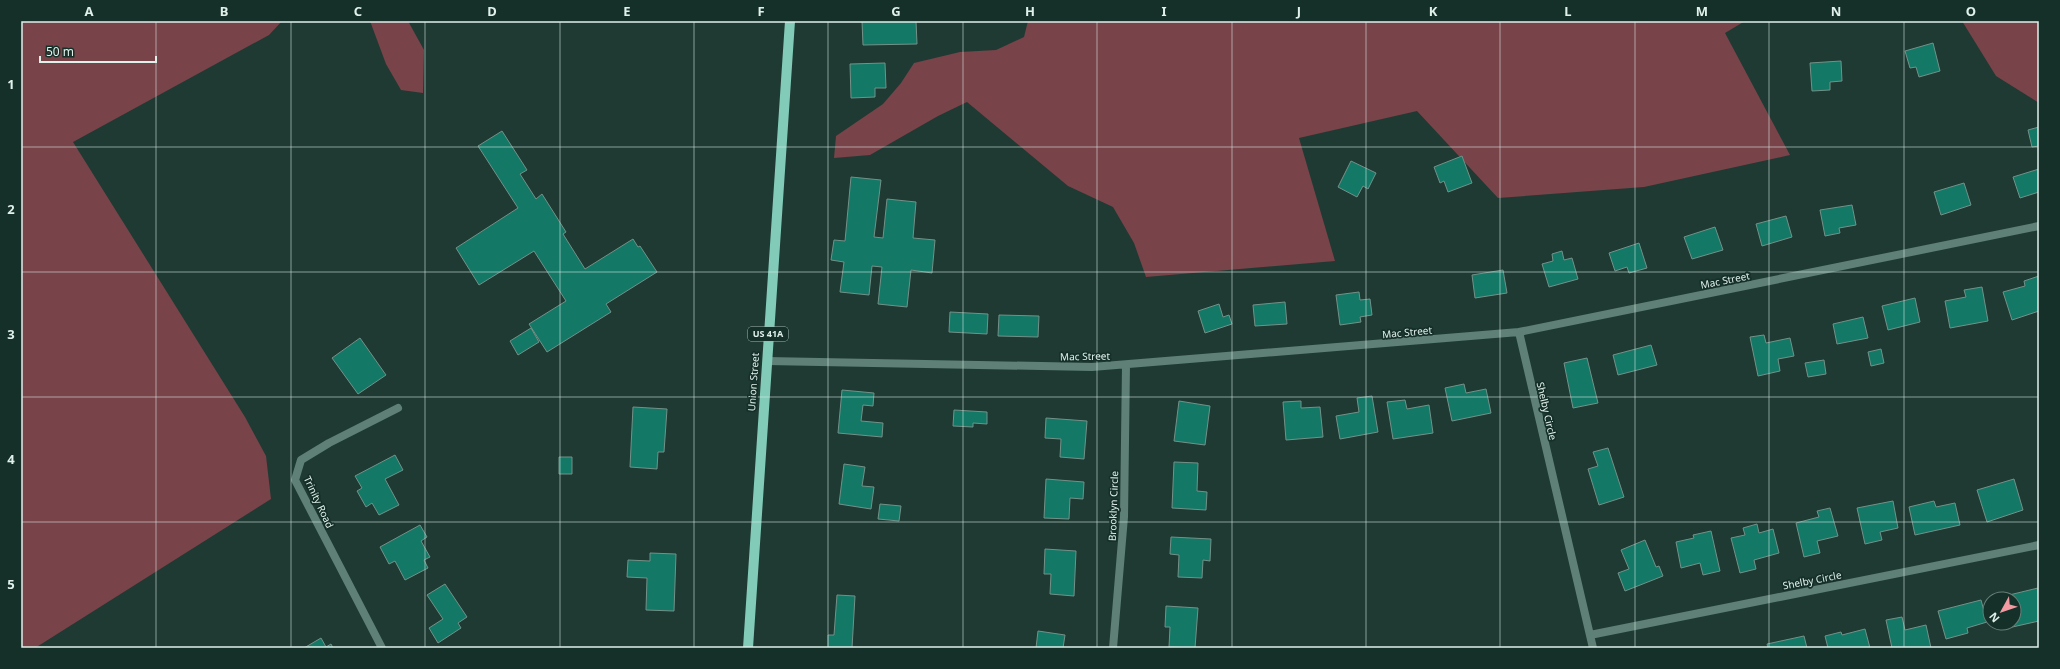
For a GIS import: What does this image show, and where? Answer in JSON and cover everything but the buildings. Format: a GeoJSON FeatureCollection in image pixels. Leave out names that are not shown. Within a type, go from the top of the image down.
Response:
{"type":"FeatureCollection","features":[{"type":"Feature","properties":{"kind":"main road","name":"Union Street"},"geometry":{"type":"LineString","coordinates":[[748,648],[790,21]]}},
{"type":"Feature","properties":{"kind":"street","name":"Mac Street"},"geometry":{"type":"LineString","coordinates":[[767,361],[1092,367],[1518,332],[2039,226]]}},
{"type":"Feature","properties":{"kind":"street","name":"Shelby Circle"},"geometry":{"type":"LineString","coordinates":[[1518,332],[1593,648]]}},
{"type":"Feature","properties":{"kind":"street","name":"Brooklyn Circle"},"geometry":{"type":"LineString","coordinates":[[1113,648],[1124,517],[1126,365]]}},
{"type":"Feature","properties":{"kind":"street","name":"Trinity Road"},"geometry":{"type":"LineString","coordinates":[[382,648],[295,480],[302,460],[329,443],[398,408]]}},
{"type":"Feature","properties":{"kind":"street","name":"Shelby Circle"},"geometry":{"type":"LineString","coordinates":[[1590,635],[2039,545]]}},
{"type":"Feature","properties":{"kind":"shaded area"},"geometry":{"type":"Polygon","coordinates":[[[21,21],[282,21],[269,35],[73,142],[245,417],[266,456],[271,499],[35,648],[21,648],[21,21]]]}},
{"type":"Feature","properties":{"kind":"shaded area"},"geometry":{"type":"Polygon","coordinates":[[[370,21],[408,21],[424,50],[423,93],[401,90],[386,64],[370,21]]]}},
{"type":"Feature","properties":{"kind":"shaded area"},"geometry":{"type":"Polygon","coordinates":[[[1028,21],[1745,21],[1725,33],[1790,155],[1644,187],[1498,198],[1417,111],[1299,138],[1335,261],[1146,277],[1134,243],[1113,207],[1068,186],[967,102],[938,116],[870,155],[834,158],[836,136],[883,104],[901,83],[914,63],[960,52],[996,50],[1024,37],[1028,21]]]}},
{"type":"Feature","properties":{"kind":"shaded area"},"geometry":{"type":"Polygon","coordinates":[[[1962,21],[2039,21],[2039,103],[1996,76],[1962,21]]]}}]}
